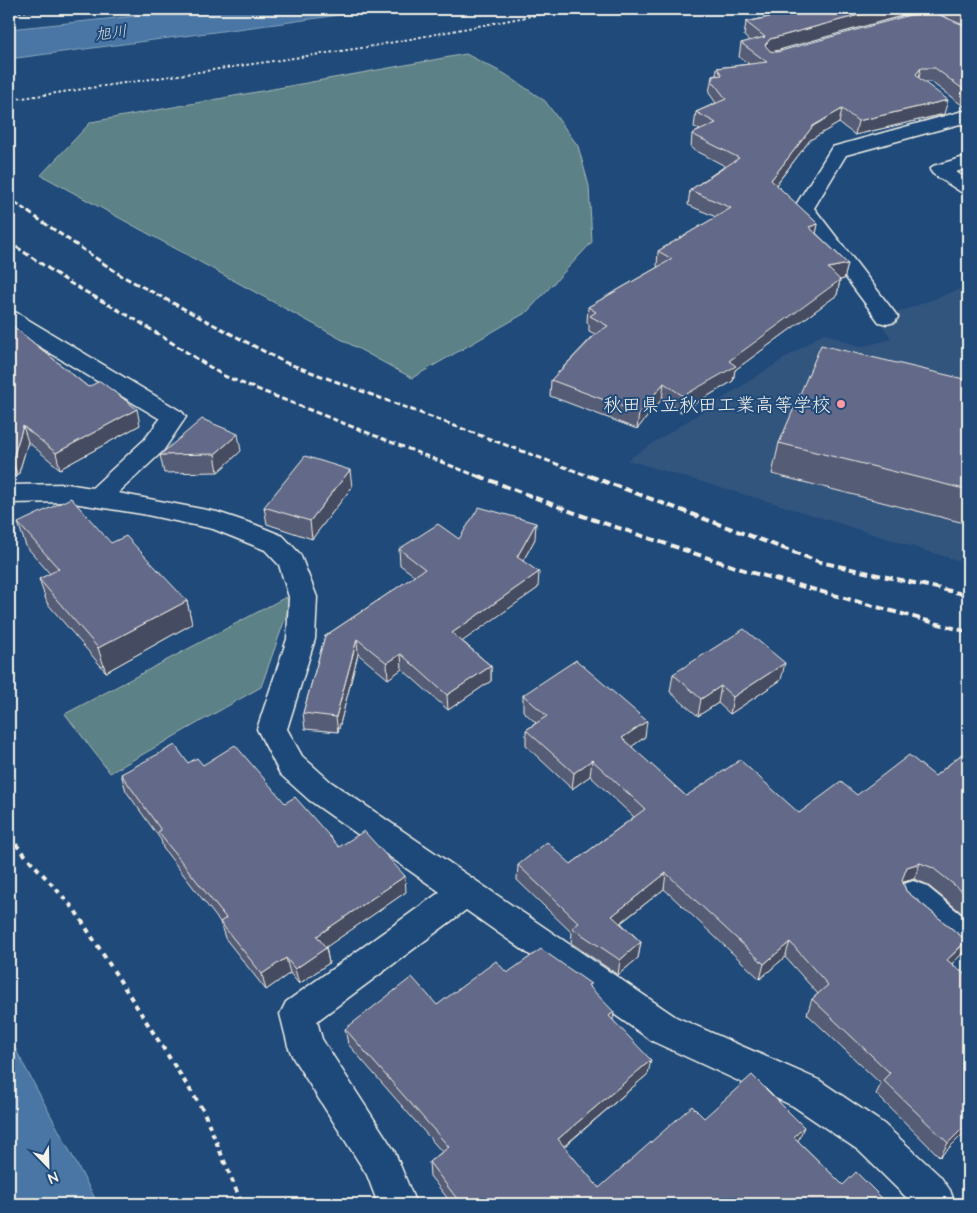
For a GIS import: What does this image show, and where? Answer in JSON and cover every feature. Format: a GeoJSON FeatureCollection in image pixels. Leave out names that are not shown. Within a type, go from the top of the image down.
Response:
{"type":"FeatureCollection","features":[{"type":"Feature","properties":{"kind":"street"},"geometry":{"type":"LineString","coordinates":[[900,24],[917,11],[968,36]]}},
{"type":"Feature","properties":{"kind":"street"},"geometry":{"type":"LineString","coordinates":[[947,106],[966,119]]}},
{"type":"Feature","properties":{"kind":"street"},"geometry":{"type":"LineString","coordinates":[[887,317],[804,208],[839,151],[966,119]]}},
{"type":"Feature","properties":{"kind":"street"},"geometry":{"type":"LineString","coordinates":[[968,162],[940,170],[968,188]]}},
{"type":"Feature","properties":{"kind":"street"},"geometry":{"type":"LineString","coordinates":[[9,318],[174,417],[154,445],[97,498]]}},
{"type":"Feature","properties":{"kind":"street"},"geometry":{"type":"LineString","coordinates":[[9,494],[67,493],[161,509],[232,526],[274,543],[291,561],[303,597],[301,639],[272,729],[291,765],[320,791],[664,1029],[806,1092],[871,1137],[926,1190],[936,1204]]}},
{"type":"Feature","properties":{"kind":"street"},"geometry":{"type":"LineString","coordinates":[[397,1204],[381,1163],[306,1046],[298,1014],[466,892]]}},
{"type":"Feature","properties":{"kind":"street"},"geometry":{"type":"LineString","coordinates":[[913,895],[968,940]]}},
{"type":"Feature","properties":{"kind":"path"},"geometry":{"type":"LineString","coordinates":[[9,13],[48,9]]}},
{"type":"Feature","properties":{"kind":"path"},"geometry":{"type":"LineString","coordinates":[[9,100],[368,47],[568,9]]}},
{"type":"Feature","properties":{"kind":"path"},"geometry":{"type":"LineString","coordinates":[[9,837],[74,909],[203,1110],[242,1204]]}},
{"type":"Feature","properties":{"kind":"shaded area","name":"秋田県立秋田工業高等学校"},"geometry":{"type":"Polygon","coordinates":[[[968,286],[968,564],[787,507],[627,460],[824,333],[860,347],[892,339],[878,320],[968,286]]]}},
{"type":"Feature","properties":{"kind":"green space"},"geometry":{"type":"Polygon","coordinates":[[[466,54],[505,74],[545,101],[578,146],[589,186],[592,242],[527,312],[412,378],[41,175],[91,122],[466,54]]]}},
{"type":"Feature","properties":{"kind":"green space"},"geometry":{"type":"Polygon","coordinates":[[[286,597],[290,605],[261,687],[110,773],[65,714],[286,597]]]}},
{"type":"Feature","properties":{"kind":"water","name":"旭川"},"geometry":{"type":"Polygon","coordinates":[[[204,9],[380,9],[9,59],[9,29],[204,9]]]}},
{"type":"Feature","properties":{"kind":"water"},"geometry":{"type":"Polygon","coordinates":[[[9,1037],[98,1204],[9,1204],[9,1037]]]}},
{"type":"Feature","properties":{"kind":"building"},"geometry":{"type":"Polygon","coordinates":[[[807,9],[881,9],[770,39],[765,45],[770,51],[777,52],[928,10],[968,27],[968,93],[935,68],[921,68],[916,74],[920,79],[948,100],[858,121],[842,109],[813,126],[771,180],[818,224],[809,227],[848,264],[828,268],[840,280],[729,361],[736,366],[683,396],[664,383],[639,413],[551,380],[597,333],[608,326],[590,316],[596,312],[588,307],[672,259],[658,251],[731,208],[690,190],[739,158],[692,134],[716,123],[696,112],[726,99],[711,79],[714,79],[712,76],[722,75],[717,68],[767,62],[741,43],[765,37],[746,22],[807,9]]]}},
{"type":"Feature","properties":{"kind":"building"},"geometry":{"type":"Polygon","coordinates":[[[958,9],[968,9],[968,14],[958,9]]]}},
{"type":"Feature","properties":{"kind":"building"},"geometry":{"type":"Polygon","coordinates":[[[9,323],[88,387],[100,381],[137,409],[56,453],[23,426],[12,461],[9,461],[9,323]]]}},
{"type":"Feature","properties":{"kind":"building"},"geometry":{"type":"Polygon","coordinates":[[[821,345],[968,380],[968,490],[779,443],[821,345]]]}},
{"type":"Feature","properties":{"kind":"building"},"geometry":{"type":"Polygon","coordinates":[[[202,419],[238,434],[215,454],[160,455],[202,419]]]}},
{"type":"Feature","properties":{"kind":"building"},"geometry":{"type":"Polygon","coordinates":[[[305,456],[350,470],[310,521],[264,507],[305,456]]]}},
{"type":"Feature","properties":{"kind":"building"},"geometry":{"type":"Polygon","coordinates":[[[71,498],[111,543],[126,536],[187,601],[98,648],[39,579],[59,569],[18,523],[71,498]]]}},
{"type":"Feature","properties":{"kind":"building"},"geometry":{"type":"Polygon","coordinates":[[[479,507],[536,523],[517,557],[539,572],[452,633],[491,666],[447,695],[401,654],[387,663],[357,639],[336,717],[303,713],[325,636],[425,569],[399,549],[438,524],[459,539],[479,507]]]}},
{"type":"Feature","properties":{"kind":"building"},"geometry":{"type":"Polygon","coordinates":[[[744,629],[785,663],[733,697],[721,686],[701,699],[673,674],[744,629]]]}},
{"type":"Feature","properties":{"kind":"building"},"geometry":{"type":"Polygon","coordinates":[[[576,660],[647,721],[622,738],[686,796],[740,760],[799,813],[841,782],[857,795],[909,755],[935,776],[968,749],[968,896],[933,868],[920,863],[907,867],[902,880],[906,891],[962,937],[968,939],[947,960],[968,977],[968,1123],[948,1143],[883,1080],[890,1073],[812,999],[828,985],[790,942],[764,964],[666,873],[612,916],[641,942],[620,960],[572,928],[579,923],[518,865],[547,842],[571,864],[645,809],[592,760],[574,773],[526,730],[547,716],[523,695],[576,660]]]}},
{"type":"Feature","properties":{"kind":"building"},"geometry":{"type":"Polygon","coordinates":[[[175,745],[188,763],[197,758],[203,765],[235,745],[285,803],[295,797],[339,847],[364,831],[405,876],[317,936],[326,948],[295,969],[286,958],[262,974],[220,922],[226,918],[158,832],[161,830],[121,774],[175,745]]]}},
{"type":"Feature","properties":{"kind":"building"},"geometry":{"type":"Polygon","coordinates":[[[541,949],[591,984],[588,985],[614,1012],[609,1016],[651,1060],[558,1139],[599,1188],[692,1106],[704,1118],[752,1075],[804,1127],[794,1137],[843,1185],[856,1172],[888,1204],[461,1204],[429,1162],[449,1147],[345,1029],[412,977],[437,1005],[496,961],[507,973],[541,949]]]}},
{"type":"Feature","properties":{"kind":"railway"},"geometry":{"type":"LineString","coordinates":[[9,199],[30,213]]}},
{"type":"Feature","properties":{"kind":"railway"},"geometry":{"type":"LineString","coordinates":[[28,212],[122,276],[284,362],[594,478]]}},
{"type":"Feature","properties":{"kind":"railway"},"geometry":{"type":"LineString","coordinates":[[9,242],[70,283],[136,320],[224,376],[482,478]]}},
{"type":"Feature","properties":{"kind":"railway"},"geometry":{"type":"LineString","coordinates":[[479,476],[580,515],[750,572],[968,632]]}},
{"type":"Feature","properties":{"kind":"railway"},"geometry":{"type":"LineString","coordinates":[[590,476],[820,562],[968,595]]}},
{"type":"Feature","properties":{"kind":"place","name":"秋田県立秋田工業高等学校"},"geometry":{"type":"Point","coordinates":[841,404]}}]}
